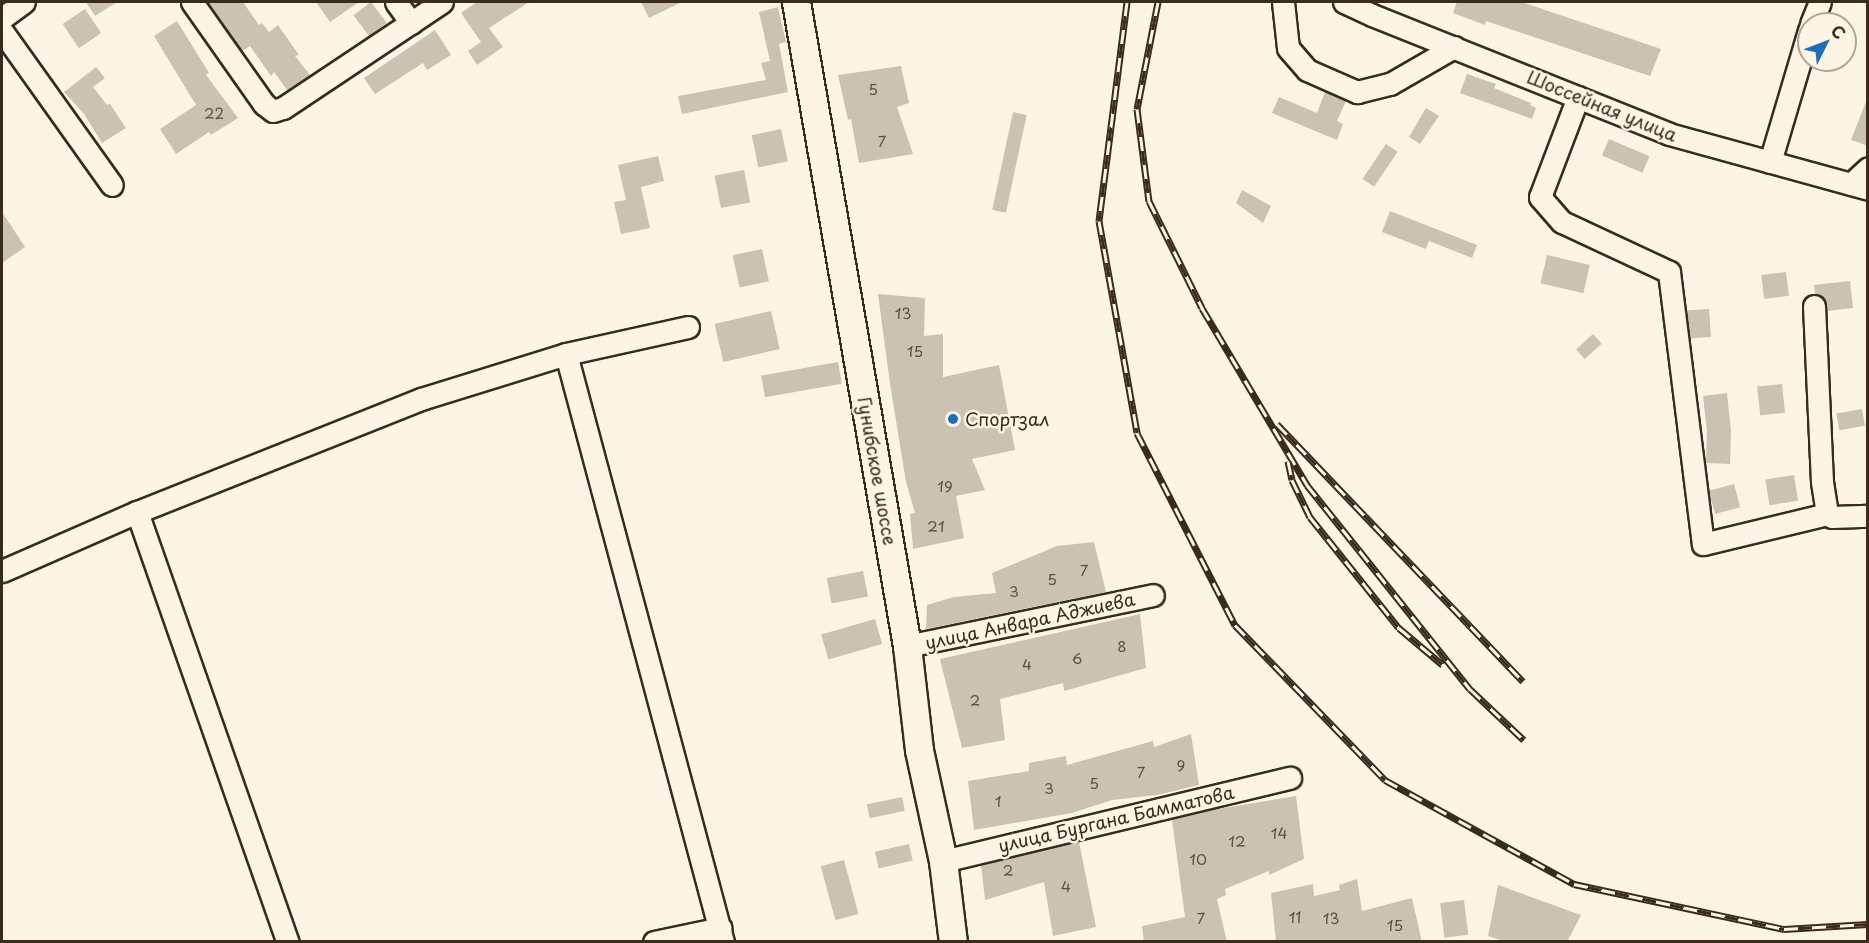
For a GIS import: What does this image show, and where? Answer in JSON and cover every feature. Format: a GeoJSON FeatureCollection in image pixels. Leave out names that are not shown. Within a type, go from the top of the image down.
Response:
{"type":"FeatureCollection","features":[{"type":"Feature","properties":{"kind":"main road","name":"Гунибское шоссе"},"geometry":{"type":"LineString","coordinates":[[796,2],[907,646],[919,750],[943,861],[953,942]]}},
{"type":"Feature","properties":{"kind":"street"},"geometry":{"type":"LineString","coordinates":[[2,18],[24,2]]}},
{"type":"Feature","properties":{"kind":"street"},"geometry":{"type":"LineString","coordinates":[[192,2],[264,104],[273,111],[283,108],[442,2]]}},
{"type":"Feature","properties":{"kind":"street"},"geometry":{"type":"LineString","coordinates":[[396,2],[411,23]]}},
{"type":"Feature","properties":{"kind":"street"},"geometry":{"type":"LineString","coordinates":[[1283,2],[1288,48],[1307,70],[1357,92],[1390,84],[1454,47]]}},
{"type":"Feature","properties":{"kind":"street","name":"Шоссейная улица"},"geometry":{"type":"LineString","coordinates":[[1344,2],[1669,134],[1859,187]]}},
{"type":"Feature","properties":{"kind":"street"},"geometry":{"type":"LineString","coordinates":[[2,31],[112,185]]}},
{"type":"Feature","properties":{"kind":"street"},"geometry":{"type":"LineString","coordinates":[[1770,162],[1797,71]]}},
{"type":"Feature","properties":{"kind":"street"},"geometry":{"type":"LineString","coordinates":[[1578,97],[1540,197],[1562,222],[1669,272],[1703,544],[1827,514],[1832,517],[1868,516]]}},
{"type":"Feature","properties":{"kind":"street"},"geometry":{"type":"LineString","coordinates":[[1859,187],[1868,168]]}},
{"type":"Feature","properties":{"kind":"street"},"geometry":{"type":"LineString","coordinates":[[1814,306],[1822,482],[1827,514]]}},
{"type":"Feature","properties":{"kind":"street"},"geometry":{"type":"LineString","coordinates":[[2,571],[137,512],[421,399],[566,354],[688,327]]}},
{"type":"Feature","properties":{"kind":"street"},"geometry":{"type":"LineString","coordinates":[[566,354],[722,935],[654,942]]}},
{"type":"Feature","properties":{"kind":"street"},"geometry":{"type":"LineString","coordinates":[[137,512],[288,942]]}},
{"type":"Feature","properties":{"kind":"street","name":"улица Анвара Аджиева"},"geometry":{"type":"LineString","coordinates":[[907,646],[1153,595]]}},
{"type":"Feature","properties":{"kind":"street","name":"улица Бургана Бамматова"},"geometry":{"type":"LineString","coordinates":[[943,861],[1290,778]]}},
{"type":"Feature","properties":{"kind":"building"},"geometry":{"type":"Polygon","coordinates":[[[86,2],[117,2],[95,16],[86,2]]]}},
{"type":"Feature","properties":{"kind":"building"},"geometry":{"type":"Polygon","coordinates":[[[207,2],[243,2],[259,25],[262,23],[269,32],[278,25],[299,55],[295,56],[310,75],[287,90],[274,72],[271,76],[250,46],[242,51],[207,2]]]}},
{"type":"Feature","properties":{"kind":"building"},"geometry":{"type":"Polygon","coordinates":[[[316,2],[359,2],[330,22],[316,2]]]}},
{"type":"Feature","properties":{"kind":"building"},"geometry":{"type":"Polygon","coordinates":[[[371,2],[387,23],[369,36],[353,15],[371,2]]]}},
{"type":"Feature","properties":{"kind":"building"},"geometry":{"type":"Polygon","coordinates":[[[477,2],[529,2],[489,28],[503,47],[477,65],[468,51],[481,42],[461,13],[477,2]]]}},
{"type":"Feature","properties":{"kind":"building"},"geometry":{"type":"Polygon","coordinates":[[[641,2],[682,2],[649,18],[641,2]]]}},
{"type":"Feature","properties":{"kind":"building"},"geometry":{"type":"Polygon","coordinates":[[[1457,2],[1522,2],[1661,49],[1650,76],[1486,21],[1485,25],[1453,13],[1457,2]]]}},
{"type":"Feature","properties":{"kind":"building"},"geometry":{"type":"Polygon","coordinates":[[[778,7],[786,42],[779,44],[788,92],[682,114],[678,96],[766,80],[761,63],[770,61],[759,12],[778,7]]]}},
{"type":"Feature","properties":{"kind":"building"},"geometry":{"type":"Polygon","coordinates":[[[85,9],[101,33],[79,48],[63,24],[85,9]]]}},
{"type":"Feature","properties":{"kind":"building"},"geometry":{"type":"Polygon","coordinates":[[[177,21],[209,73],[206,75],[238,118],[211,135],[209,132],[176,154],[160,129],[196,105],[154,36],[177,21]]]}},
{"type":"Feature","properties":{"kind":"building"},"geometry":{"type":"Polygon","coordinates":[[[435,30],[451,55],[427,70],[423,63],[375,94],[364,78],[435,30]]]}},
{"type":"Feature","properties":{"kind":"building"},"geometry":{"type":"Polygon","coordinates":[[[901,66],[909,103],[897,107],[913,154],[859,163],[851,119],[848,120],[838,75],[901,66]]]}},
{"type":"Feature","properties":{"kind":"building"},"geometry":{"type":"Polygon","coordinates":[[[96,67],[105,78],[93,87],[107,105],[110,104],[126,128],[102,143],[84,114],[64,92],[96,67]]]}},
{"type":"Feature","properties":{"kind":"building"},"geometry":{"type":"Polygon","coordinates":[[[1467,74],[1496,84],[1494,88],[1531,103],[1530,105],[1536,108],[1532,119],[1460,93],[1467,74]]]}},
{"type":"Feature","properties":{"kind":"building"},"geometry":{"type":"Polygon","coordinates":[[[1325,92],[1346,101],[1337,121],[1343,124],[1337,140],[1272,113],[1279,97],[1317,113],[1325,92]]]}},
{"type":"Feature","properties":{"kind":"building"},"geometry":{"type":"Polygon","coordinates":[[[1868,99],[1868,146],[1851,140],[1868,99]]]}},
{"type":"Feature","properties":{"kind":"building"},"geometry":{"type":"Polygon","coordinates":[[[1426,108],[1439,116],[1420,144],[1409,137],[1426,108]]]}},
{"type":"Feature","properties":{"kind":"building"},"geometry":{"type":"Polygon","coordinates":[[[1013,112],[1027,115],[1006,213],[992,210],[1013,112]]]}},
{"type":"Feature","properties":{"kind":"building"},"geometry":{"type":"Polygon","coordinates":[[[781,129],[788,161],[759,168],[752,135],[781,129]]]}},
{"type":"Feature","properties":{"kind":"building"},"geometry":{"type":"Polygon","coordinates":[[[1609,139],[1650,156],[1642,173],[1602,156],[1609,139]]]}},
{"type":"Feature","properties":{"kind":"building"},"geometry":{"type":"Polygon","coordinates":[[[1386,144],[1398,152],[1374,187],[1363,179],[1386,144]]]}},
{"type":"Feature","properties":{"kind":"building"},"geometry":{"type":"Polygon","coordinates":[[[658,156],[664,181],[641,187],[650,228],[621,234],[614,202],[626,200],[618,165],[658,156]]]}},
{"type":"Feature","properties":{"kind":"building"},"geometry":{"type":"Polygon","coordinates":[[[744,170],[750,202],[721,208],[715,176],[744,170]]]}},
{"type":"Feature","properties":{"kind":"building"},"geometry":{"type":"Polygon","coordinates":[[[1242,190],[1271,206],[1263,223],[1236,203],[1242,190]]]}},
{"type":"Feature","properties":{"kind":"building"},"geometry":{"type":"Polygon","coordinates":[[[1390,211],[1477,245],[1472,258],[1429,241],[1426,249],[1382,232],[1390,211]]]}},
{"type":"Feature","properties":{"kind":"building"},"geometry":{"type":"Polygon","coordinates":[[[2,212],[25,247],[2,263],[2,212]]]}},
{"type":"Feature","properties":{"kind":"building"},"geometry":{"type":"Polygon","coordinates":[[[762,249],[769,281],[740,288],[733,255],[762,249]]]}},
{"type":"Feature","properties":{"kind":"building"},"geometry":{"type":"Polygon","coordinates":[[[1547,255],[1590,265],[1583,293],[1540,283],[1547,255]]]}},
{"type":"Feature","properties":{"kind":"building"},"geometry":{"type":"Polygon","coordinates":[[[1786,272],[1789,296],[1764,299],[1761,275],[1786,272]]]}},
{"type":"Feature","properties":{"kind":"building"},"geometry":{"type":"Polygon","coordinates":[[[1850,281],[1853,308],[1827,311],[1825,300],[1815,294],[1814,285],[1850,281]]]}},
{"type":"Feature","properties":{"kind":"building"},"geometry":{"type":"Polygon","coordinates":[[[878,294],[925,298],[924,336],[943,334],[943,377],[999,365],[1015,450],[972,459],[985,490],[956,496],[964,538],[913,549],[910,514],[915,513],[906,482],[878,294]]]}},
{"type":"Feature","properties":{"kind":"building"},"geometry":{"type":"Polygon","coordinates":[[[1709,309],[1711,337],[1689,338],[1687,311],[1709,309]]]}},
{"type":"Feature","properties":{"kind":"building"},"geometry":{"type":"Polygon","coordinates":[[[771,311],[780,349],[723,362],[714,324],[771,311]]]}},
{"type":"Feature","properties":{"kind":"building"},"geometry":{"type":"Polygon","coordinates":[[[1593,334],[1602,344],[1585,359],[1576,349],[1593,334]]]}},
{"type":"Feature","properties":{"kind":"building"},"geometry":{"type":"Polygon","coordinates":[[[838,362],[842,384],[765,397],[761,376],[838,362]]]}},
{"type":"Feature","properties":{"kind":"building"},"geometry":{"type":"Polygon","coordinates":[[[1782,384],[1785,413],[1760,415],[1757,387],[1782,384]]]}},
{"type":"Feature","properties":{"kind":"building"},"geometry":{"type":"Polygon","coordinates":[[[1727,393],[1731,430],[1730,464],[1706,463],[1707,432],[1703,396],[1727,393]]]}},
{"type":"Feature","properties":{"kind":"building"},"geometry":{"type":"Polygon","coordinates":[[[1862,409],[1865,426],[1839,430],[1836,414],[1862,409]]]}},
{"type":"Feature","properties":{"kind":"building"},"geometry":{"type":"Polygon","coordinates":[[[1794,475],[1798,501],[1769,505],[1765,480],[1794,475]]]}},
{"type":"Feature","properties":{"kind":"building"},"geometry":{"type":"Polygon","coordinates":[[[1734,484],[1740,507],[1715,514],[1709,491],[1734,484]]]}},
{"type":"Feature","properties":{"kind":"building"},"geometry":{"type":"Polygon","coordinates":[[[1094,542],[1106,592],[926,629],[927,605],[954,597],[996,593],[992,573],[1057,546],[1094,542]]]}},
{"type":"Feature","properties":{"kind":"building"},"geometry":{"type":"Polygon","coordinates":[[[863,571],[868,597],[832,604],[827,578],[863,571]]]}},
{"type":"Feature","properties":{"kind":"building"},"geometry":{"type":"Polygon","coordinates":[[[1140,614],[1146,668],[1064,691],[1063,683],[1000,699],[1005,740],[962,748],[940,659],[1140,614]]]}},
{"type":"Feature","properties":{"kind":"building"},"geometry":{"type":"Polygon","coordinates":[[[875,619],[882,644],[828,659],[821,634],[875,619]]]}},
{"type":"Feature","properties":{"kind":"building"},"geometry":{"type":"Polygon","coordinates":[[[1191,734],[1199,785],[1157,795],[1112,800],[1072,813],[974,830],[968,781],[1029,771],[1029,763],[1066,756],[1067,765],[1153,741],[1154,747],[1191,734]]]}},
{"type":"Feature","properties":{"kind":"building"},"geometry":{"type":"Polygon","coordinates":[[[1296,796],[1304,859],[1269,875],[1269,871],[1225,889],[1226,895],[1217,899],[1227,942],[1144,942],[1142,926],[1185,917],[1172,820],[1212,810],[1296,796]]]}},
{"type":"Feature","properties":{"kind":"building"},"geometry":{"type":"Polygon","coordinates":[[[902,797],[905,811],[870,818],[867,804],[902,797]]]}},
{"type":"Feature","properties":{"kind":"building"},"geometry":{"type":"Polygon","coordinates":[[[1079,842],[1096,927],[1053,936],[1044,882],[985,900],[981,865],[1079,842]]]}},
{"type":"Feature","properties":{"kind":"building"},"geometry":{"type":"Polygon","coordinates":[[[909,844],[913,861],[879,868],[875,852],[909,844]]]}},
{"type":"Feature","properties":{"kind":"building"},"geometry":{"type":"Polygon","coordinates":[[[844,860],[858,914],[835,920],[821,866],[844,860]]]}},
{"type":"Feature","properties":{"kind":"building"},"geometry":{"type":"Polygon","coordinates":[[[1357,879],[1362,911],[1412,898],[1422,942],[1276,942],[1271,893],[1313,884],[1314,896],[1340,890],[1339,885],[1357,879]]]}},
{"type":"Feature","properties":{"kind":"building"},"geometry":{"type":"Polygon","coordinates":[[[1498,885],[1581,915],[1567,942],[1507,942],[1488,936],[1498,885]]]}},
{"type":"Feature","properties":{"kind":"building"},"geometry":{"type":"Polygon","coordinates":[[[1464,900],[1468,935],[1444,938],[1440,903],[1464,900]]]}},
{"type":"Feature","properties":{"kind":"railway"},"geometry":{"type":"LineString","coordinates":[[1127,2],[1099,221],[1137,433],[1235,625],[1385,780],[1574,884],[1784,929],[1868,924]]}},
{"type":"Feature","properties":{"kind":"railway"},"geometry":{"type":"LineString","coordinates":[[1158,2],[1137,109],[1149,201],[1202,308],[1307,485],[1470,689],[1524,740]]}},
{"type":"Feature","properties":{"kind":"railway"},"geometry":{"type":"LineString","coordinates":[[1277,424],[1523,681]]}},
{"type":"Feature","properties":{"kind":"railway"},"geometry":{"type":"LineString","coordinates":[[1288,461],[1292,480],[1310,517],[1399,628],[1443,665]]}},
{"type":"Feature","properties":{"kind":"place","name":"Спортзал"},"geometry":{"type":"Point","coordinates":[953,419]}}]}
